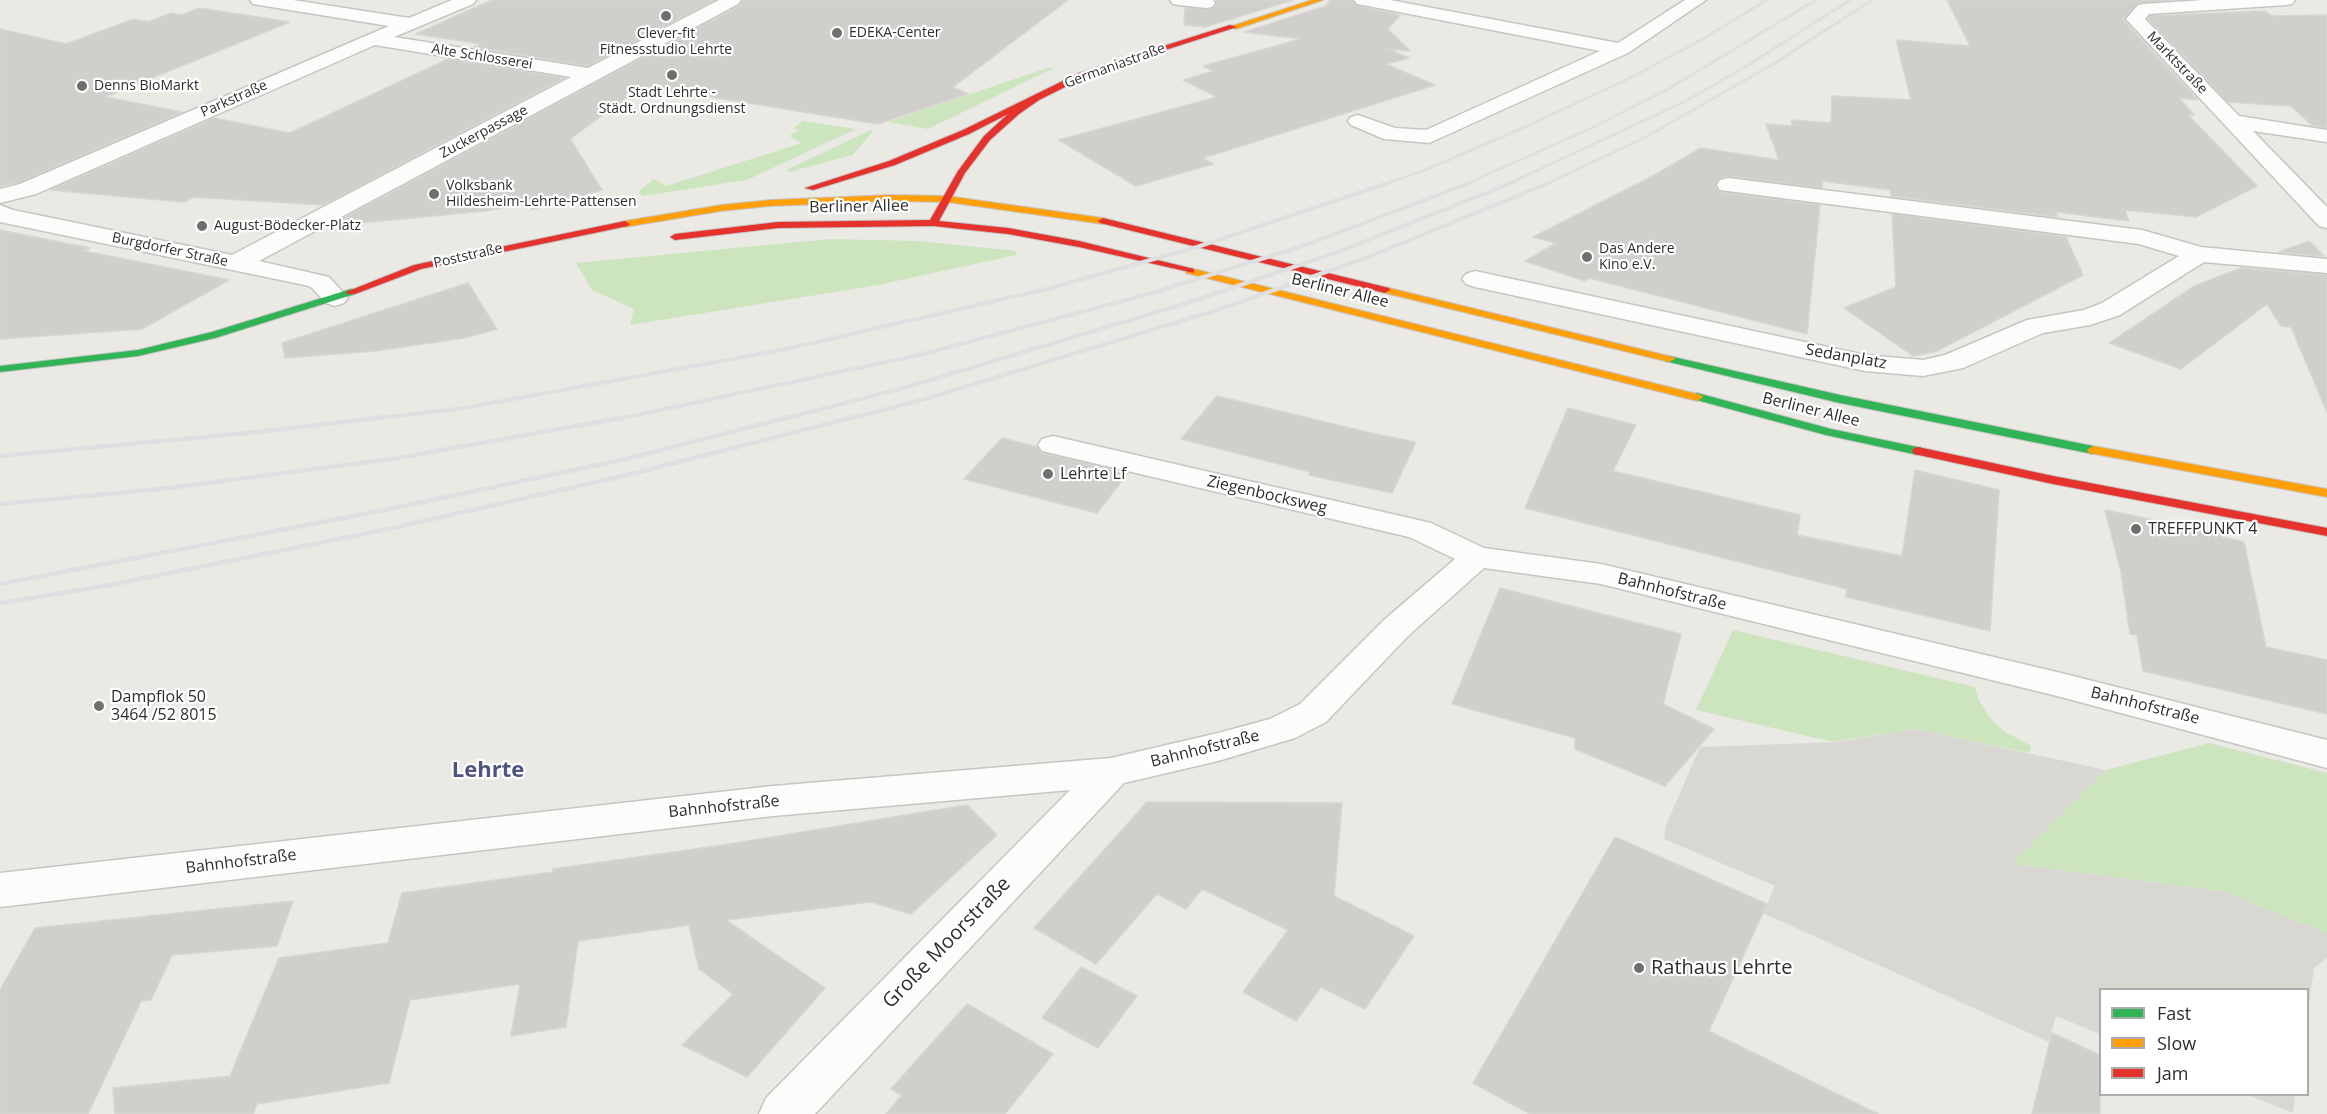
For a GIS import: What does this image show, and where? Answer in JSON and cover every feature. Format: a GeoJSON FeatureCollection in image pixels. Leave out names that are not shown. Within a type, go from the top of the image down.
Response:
{"type":"FeatureCollection","features":[{"type":"Feature","properties":{"kind":"main road","name":"Germaniastraße"},"geometry":{"type":"LineString","coordinates":[[933,223],[961,173],[993,132],[1016,112],[1055,88],[1112,64],[1318,0]]}},
{"type":"Feature","properties":{"kind":"main road"},"geometry":{"type":"LineString","coordinates":[[721,208],[817,186],[892,163],[966,132],[1055,88]]}},
{"type":"Feature","properties":{"kind":"main road","name":"Poststraße"},"geometry":{"type":"LineString","coordinates":[[0,369],[138,353],[214,334],[335,298],[418,267],[609,227],[721,208],[846,199],[947,199]]}},
{"type":"Feature","properties":{"kind":"main road","name":"Berliner Allee"},"geometry":{"type":"LineString","coordinates":[[947,199],[990,202],[1088,218],[1840,399],[2327,494]]}},
{"type":"Feature","properties":{"kind":"main road","name":"Berliner Allee"},"geometry":{"type":"LineString","coordinates":[[663,239],[778,225],[933,223],[1008,231],[1079,244],[1654,386],[1830,432],[2053,480],[2327,532]]}},
{"type":"Feature","properties":{"kind":"main road"},"geometry":{"type":"LineString","coordinates":[[335,298],[404,288]]}},
{"type":"Feature","properties":{"kind":"street"},"geometry":{"type":"LineString","coordinates":[[259,0],[409,23]]}},
{"type":"Feature","properties":{"kind":"street","name":"Parkstraße"},"geometry":{"type":"LineString","coordinates":[[0,196],[28,189],[409,23],[467,0]]}},
{"type":"Feature","properties":{"kind":"street","name":"Zuckerpassage"},"geometry":{"type":"LineString","coordinates":[[236,263],[732,0]]}},
{"type":"Feature","properties":{"kind":"street"},"geometry":{"type":"LineString","coordinates":[[1179,0],[1206,3]]}},
{"type":"Feature","properties":{"kind":"street"},"geometry":{"type":"LineString","coordinates":[[1363,0],[1621,49]]}},
{"type":"Feature","properties":{"kind":"street"},"geometry":{"type":"LineString","coordinates":[[1358,121],[1392,134],[1429,137],[1621,49],[1696,0]]}},
{"type":"Feature","properties":{"kind":"street","name":"Marktstraße"},"geometry":{"type":"LineString","coordinates":[[2286,0],[2144,9],[2135,19],[2327,220]]}},
{"type":"Feature","properties":{"kind":"street","name":"Alte Schlosserei"},"geometry":{"type":"LineString","coordinates":[[373,39],[592,75]]}},
{"type":"Feature","properties":{"kind":"street"},"geometry":{"type":"LineString","coordinates":[[2235,122],[2327,136]]}},
{"type":"Feature","properties":{"kind":"street"},"geometry":{"type":"LineString","coordinates":[[1728,185],[2142,237],[2199,254],[2327,266]]}},
{"type":"Feature","properties":{"kind":"street","name":"Burgdorfer Straße"},"geometry":{"type":"LineString","coordinates":[[0,212],[6,216],[312,279],[320,282],[335,298]]}},
{"type":"Feature","properties":{"kind":"street","name":"Sedanplatz"},"geometry":{"type":"LineString","coordinates":[[1475,279],[1865,363],[1923,368],[1953,362],[2036,326],[2090,316],[2111,309],[2199,254]]}},
{"type":"Feature","properties":{"kind":"street","name":"Ziegenbocksweg"},"geometry":{"type":"LineString","coordinates":[[1053,445],[1420,530],[1477,557]]}},
{"type":"Feature","properties":{"kind":"street","name":"Bahnhofstraße"},"geometry":{"type":"LineString","coordinates":[[0,890],[773,801],[1111,772],[1271,732],[1314,713],[1396,628],[1477,557],[1601,574],[2061,685],[2327,753]]}},
{"type":"Feature","properties":{"kind":"street","name":"Große Moorstraße"},"geometry":{"type":"LineString","coordinates":[[783,1114],[1111,772]]}},
{"type":"Feature","properties":{"kind":"green space"},"geometry":{"type":"Polygon","coordinates":[[[1050,67],[1054,68],[928,129],[888,122],[1050,67]]]}},
{"type":"Feature","properties":{"kind":"green space"},"geometry":{"type":"Polygon","coordinates":[[[803,121],[856,129],[747,180],[643,196],[638,192],[654,179],[666,186],[802,143],[789,136],[800,130],[794,128],[803,121]]]}},
{"type":"Feature","properties":{"kind":"green space"},"geometry":{"type":"Polygon","coordinates":[[[873,131],[853,155],[789,172],[786,170],[873,131]]]}},
{"type":"Feature","properties":{"kind":"green space"},"geometry":{"type":"Polygon","coordinates":[[[830,239],[919,241],[1017,251],[1016,255],[878,285],[630,325],[634,309],[592,290],[576,263],[830,239]]]}},
{"type":"Feature","properties":{"kind":"green space"},"geometry":{"type":"Polygon","coordinates":[[[1733,630],[1975,687],[1979,701],[1990,718],[2004,731],[2031,746],[2030,753],[1915,729],[1833,742],[1696,710],[1733,630]]]}},
{"type":"Feature","properties":{"kind":"green space"},"geometry":{"type":"Polygon","coordinates":[[[2209,743],[2327,773],[2327,933],[2221,891],[2012,864],[2106,770],[2209,743]]]}},
{"type":"Feature","properties":{"kind":"shaded area"},"geometry":{"type":"Polygon","coordinates":[[[1915,729],[2106,770],[2012,864],[2221,891],[2327,933],[2327,958],[2314,968],[2309,1006],[2309,988],[2099,988],[2099,1034],[2056,1016],[2049,1042],[1763,913],[1775,886],[1664,839],[1666,825],[1700,747],[1838,742],[1915,729]]]}},
{"type":"Feature","properties":{"kind":"shaded area"},"geometry":{"type":"Polygon","coordinates":[[[2250,1096],[2295,1096],[2293,1113],[2250,1096]]]}},
{"type":"Feature","properties":{"kind":"building"},"geometry":{"type":"Polygon","coordinates":[[[492,0],[714,0],[588,66],[474,47],[481,44],[416,34],[492,0]]]}},
{"type":"Feature","properties":{"kind":"building"},"geometry":{"type":"Polygon","coordinates":[[[743,0],[1068,0],[953,87],[968,94],[878,124],[643,86],[570,139],[602,190],[531,210],[533,202],[485,211],[329,226],[739,6],[743,0]]]}},
{"type":"Feature","properties":{"kind":"building"},"geometry":{"type":"Polygon","coordinates":[[[1216,0],[1293,0],[1205,27],[1184,25],[1185,8],[1212,9],[1217,4],[1216,0]]]}},
{"type":"Feature","properties":{"kind":"building"},"geometry":{"type":"Polygon","coordinates":[[[1330,0],[1352,0],[1357,6],[1400,15],[1388,29],[1410,51],[1388,49],[1409,58],[1386,64],[1435,85],[1203,158],[1213,164],[1136,186],[1059,140],[1217,97],[1183,80],[1214,71],[1203,66],[1301,39],[1244,32],[1326,6],[1330,0]]]}},
{"type":"Feature","properties":{"kind":"building"},"geometry":{"type":"Polygon","coordinates":[[[1947,0],[2170,0],[2138,3],[2124,18],[2124,21],[2198,100],[2179,98],[2194,115],[2188,115],[2257,186],[2196,217],[2125,210],[2129,221],[2056,212],[2058,217],[1891,196],[1891,190],[1823,181],[1822,188],[1728,176],[1719,178],[1715,186],[1720,192],[1820,205],[1807,334],[1589,278],[1585,281],[1525,261],[1556,243],[1533,237],[1651,177],[1701,148],[1779,160],[1766,124],[1793,126],[1791,120],[1831,123],[1832,96],[1911,100],[1896,40],[1970,46],[1947,0]]]}},
{"type":"Feature","properties":{"kind":"building"},"geometry":{"type":"Polygon","coordinates":[[[199,8],[290,22],[105,97],[182,112],[19,182],[0,186],[0,29],[66,44],[134,19],[148,22],[171,13],[182,15],[199,8]]]}},
{"type":"Feature","properties":{"kind":"building"},"geometry":{"type":"Polygon","coordinates":[[[2264,11],[2273,16],[2327,15],[2327,128],[2312,125],[2291,106],[2228,102],[2148,19],[2150,16],[2264,11]]]}},
{"type":"Feature","properties":{"kind":"building"},"geometry":{"type":"Polygon","coordinates":[[[448,59],[564,78],[323,205],[194,197],[184,202],[50,190],[214,118],[290,133],[448,59]]]}},
{"type":"Feature","properties":{"kind":"building"},"geometry":{"type":"Polygon","coordinates":[[[1892,214],[2066,237],[2083,275],[1937,351],[1913,356],[1844,308],[1896,287],[1892,214]]]}},
{"type":"Feature","properties":{"kind":"building"},"geometry":{"type":"Polygon","coordinates":[[[0,230],[90,248],[84,251],[229,280],[142,329],[0,339],[0,230]]]}},
{"type":"Feature","properties":{"kind":"building"},"geometry":{"type":"Polygon","coordinates":[[[2309,241],[2324,256],[2279,252],[2309,241]]]}},
{"type":"Feature","properties":{"kind":"building"},"geometry":{"type":"Polygon","coordinates":[[[2241,268],[2327,275],[2327,412],[2291,327],[2281,326],[2267,304],[2181,369],[2109,343],[2194,286],[2241,268]]]}},
{"type":"Feature","properties":{"kind":"building"},"geometry":{"type":"Polygon","coordinates":[[[468,283],[497,329],[464,338],[375,351],[285,358],[282,343],[468,283]]]}},
{"type":"Feature","properties":{"kind":"building"},"geometry":{"type":"Polygon","coordinates":[[[1217,396],[1416,442],[1392,493],[1309,475],[1310,472],[1181,439],[1217,396]]]}},
{"type":"Feature","properties":{"kind":"building"},"geometry":{"type":"Polygon","coordinates":[[[1568,408],[1636,425],[1613,471],[1800,515],[1797,535],[1902,556],[1915,470],[1999,490],[1990,631],[1846,597],[1847,589],[1525,508],[1568,408]]]}},
{"type":"Feature","properties":{"kind":"building","name":"Lehrte Lf"},"geometry":{"type":"Polygon","coordinates":[[[1002,438],[1037,447],[1041,453],[1128,473],[1097,513],[964,479],[1002,438]]]}},
{"type":"Feature","properties":{"kind":"building"},"geometry":{"type":"Polygon","coordinates":[[[2105,510],[2223,534],[2223,537],[2244,542],[2266,647],[2327,660],[2327,714],[2143,671],[2137,635],[2130,634],[2121,572],[2105,510]]]}},
{"type":"Feature","properties":{"kind":"building"},"geometry":{"type":"Polygon","coordinates":[[[1500,588],[1681,634],[1663,704],[1714,729],[1665,786],[1575,749],[1575,738],[1452,704],[1500,588]]]}},
{"type":"Feature","properties":{"kind":"building"},"geometry":{"type":"Polygon","coordinates":[[[1147,802],[1342,803],[1334,896],[1414,936],[1365,1009],[1321,987],[1296,1021],[1243,992],[1288,930],[1202,889],[1186,909],[1157,894],[1096,964],[1034,928],[1147,802]]]}},
{"type":"Feature","properties":{"kind":"building"},"geometry":{"type":"Polygon","coordinates":[[[967,805],[997,835],[911,914],[871,902],[726,920],[825,988],[747,1077],[682,1045],[733,994],[699,969],[689,925],[578,941],[566,1027],[511,1036],[520,984],[410,1000],[389,1083],[257,1104],[253,1114],[115,1114],[113,1088],[230,1076],[279,958],[388,943],[402,893],[553,872],[553,869],[723,845],[967,805]]]}},
{"type":"Feature","properties":{"kind":"building","name":"Rathaus Lehrte"},"geometry":{"type":"Polygon","coordinates":[[[1615,837],[1767,904],[1709,1031],[1878,1114],[1530,1114],[1473,1083],[1615,837]]]}},
{"type":"Feature","properties":{"kind":"building"},"geometry":{"type":"Polygon","coordinates":[[[293,901],[277,946],[172,955],[151,1000],[141,1001],[88,1114],[0,1114],[0,990],[35,928],[293,901]]]}},
{"type":"Feature","properties":{"kind":"building"},"geometry":{"type":"Polygon","coordinates":[[[1081,967],[1137,996],[1098,1048],[1042,1018],[1081,967]]]}},
{"type":"Feature","properties":{"kind":"building"},"geometry":{"type":"Polygon","coordinates":[[[967,1004],[1053,1054],[1005,1114],[886,1114],[902,1095],[891,1089],[967,1004]]]}},
{"type":"Feature","properties":{"kind":"building"},"geometry":{"type":"Polygon","coordinates":[[[2052,1033],[2099,1055],[2100,1114],[2032,1114],[2052,1033]]]}},
{"type":"Feature","properties":{"kind":"railway"},"geometry":{"type":"LineString","coordinates":[[1387,183],[1423,171],[1525,127],[1632,77],[1701,40],[1767,0]]}},
{"type":"Feature","properties":{"kind":"railway"},"geometry":{"type":"LineString","coordinates":[[1468,183],[1592,128],[1668,89],[1816,0]]}},
{"type":"Feature","properties":{"kind":"railway"},"geometry":{"type":"LineString","coordinates":[[1510,183],[1686,101],[1750,64],[1850,0]]}},
{"type":"Feature","properties":{"kind":"railway"},"geometry":{"type":"LineString","coordinates":[[1548,183],[1644,138],[1775,63],[1872,0]]}},
{"type":"Feature","properties":{"kind":"railway"},"geometry":{"type":"LineString","coordinates":[[372,419],[464,408],[782,350],[1047,289],[1197,247],[1391,182]]}},
{"type":"Feature","properties":{"kind":"railway"},"geometry":{"type":"LineString","coordinates":[[618,419],[919,355],[1149,294],[1306,245],[1472,182]]}},
{"type":"Feature","properties":{"kind":"railway"},"geometry":{"type":"LineString","coordinates":[[783,419],[907,387],[1187,303],[1338,252],[1514,182]]}},
{"type":"Feature","properties":{"kind":"railway"},"geometry":{"type":"LineString","coordinates":[[848,419],[925,399],[1217,310],[1366,258],[1551,182]]}},
{"type":"Feature","properties":{"kind":"railway"},"geometry":{"type":"LineString","coordinates":[[0,456],[258,432],[385,417]]}},
{"type":"Feature","properties":{"kind":"railway"},"geometry":{"type":"LineString","coordinates":[[0,504],[160,489],[392,459],[626,417]]}},
{"type":"Feature","properties":{"kind":"railway"},"geometry":{"type":"LineString","coordinates":[[0,584],[385,510],[626,459],[789,417]]}},
{"type":"Feature","properties":{"kind":"railway"},"geometry":{"type":"LineString","coordinates":[[0,603],[110,585],[388,529],[632,474],[854,417]]}},
{"type":"Feature","properties":{"kind":"traffic: fast"},"geometry":{"type":"LineString","coordinates":[[0,369],[138,353],[215,335],[351,292]]}},
{"type":"Feature","properties":{"kind":"traffic: fast"},"geometry":{"type":"LineString","coordinates":[[1669,359],[1840,399],[2093,450]]}},
{"type":"Feature","properties":{"kind":"traffic: fast"},"geometry":{"type":"LineString","coordinates":[[1697,397],[1830,432],[1918,451]]}},
{"type":"Feature","properties":{"kind":"traffic: slow"},"geometry":{"type":"LineString","coordinates":[[1233,27],[1319,0]]}},
{"type":"Feature","properties":{"kind":"traffic: slow"},"geometry":{"type":"LineString","coordinates":[[625,224],[721,208],[770,203],[891,198],[947,199],[1103,221]]}},
{"type":"Feature","properties":{"kind":"traffic: slow"},"geometry":{"type":"LineString","coordinates":[[1190,271],[1697,397]]}},
{"type":"Feature","properties":{"kind":"traffic: slow"},"geometry":{"type":"LineString","coordinates":[[1385,290],[1669,359]]}},
{"type":"Feature","properties":{"kind":"traffic: slow"},"geometry":{"type":"LineString","coordinates":[[2093,450],[2327,493]]}},
{"type":"Feature","properties":{"kind":"traffic: jam"},"geometry":{"type":"LineString","coordinates":[[933,223],[961,173],[987,138],[1016,112],[1036,98],[1082,75],[1112,64],[1233,27]]}},
{"type":"Feature","properties":{"kind":"traffic: jam"},"geometry":{"type":"LineString","coordinates":[[810,188],[892,163],[966,132],[1055,88]]}},
{"type":"Feature","properties":{"kind":"traffic: jam"},"geometry":{"type":"LineString","coordinates":[[1103,221],[1385,290]]}},
{"type":"Feature","properties":{"kind":"traffic: jam"},"geometry":{"type":"LineString","coordinates":[[675,237],[778,225],[933,223],[1008,231],[1079,244],[1190,271]]}},
{"type":"Feature","properties":{"kind":"traffic: jam"},"geometry":{"type":"LineString","coordinates":[[351,292],[418,267],[625,224]]}},
{"type":"Feature","properties":{"kind":"traffic: jam"},"geometry":{"type":"LineString","coordinates":[[1918,451],[2053,480],[2327,532]]}},
{"type":"Feature","properties":{"kind":"place","name":"Clever-fit Fitnessstudio Lehrte"},"geometry":{"type":"Point","coordinates":[666,16]}},
{"type":"Feature","properties":{"kind":"place","name":"EDEKA-Center"},"geometry":{"type":"Point","coordinates":[837,33]}},
{"type":"Feature","properties":{"kind":"place","name":"Stadt Lehrte - Städt. Ordnungsdienst"},"geometry":{"type":"Point","coordinates":[672,75]}},
{"type":"Feature","properties":{"kind":"place","name":"Denns BioMarkt"},"geometry":{"type":"Point","coordinates":[82,86]}},
{"type":"Feature","properties":{"kind":"place","name":"Volksbank Hildesheim-Lehrte-Pattensen"},"geometry":{"type":"Point","coordinates":[434,194]}},
{"type":"Feature","properties":{"kind":"place","name":"August-Bödecker-Platz"},"geometry":{"type":"Point","coordinates":[202,226]}},
{"type":"Feature","properties":{"kind":"place","name":"Das Andere Kino e.V."},"geometry":{"type":"Point","coordinates":[1587,257]}},
{"type":"Feature","properties":{"kind":"place","name":"Lehrte Lf"},"geometry":{"type":"Point","coordinates":[1048,474]}},
{"type":"Feature","properties":{"kind":"place","name":"TREFFPUNKT 4"},"geometry":{"type":"Point","coordinates":[2136,529]}},
{"type":"Feature","properties":{"kind":"place","name":"Dampflok 50 3464 /52 8015"},"geometry":{"type":"Point","coordinates":[99,706]}},
{"type":"Feature","properties":{"kind":"place","name":"Rathaus Lehrte"},"geometry":{"type":"Point","coordinates":[1639,968]}},
{"type":"Feature","properties":{"kind":"district","name":"Lehrte"},"geometry":{"type":"Point","coordinates":[488,771]}}]}
